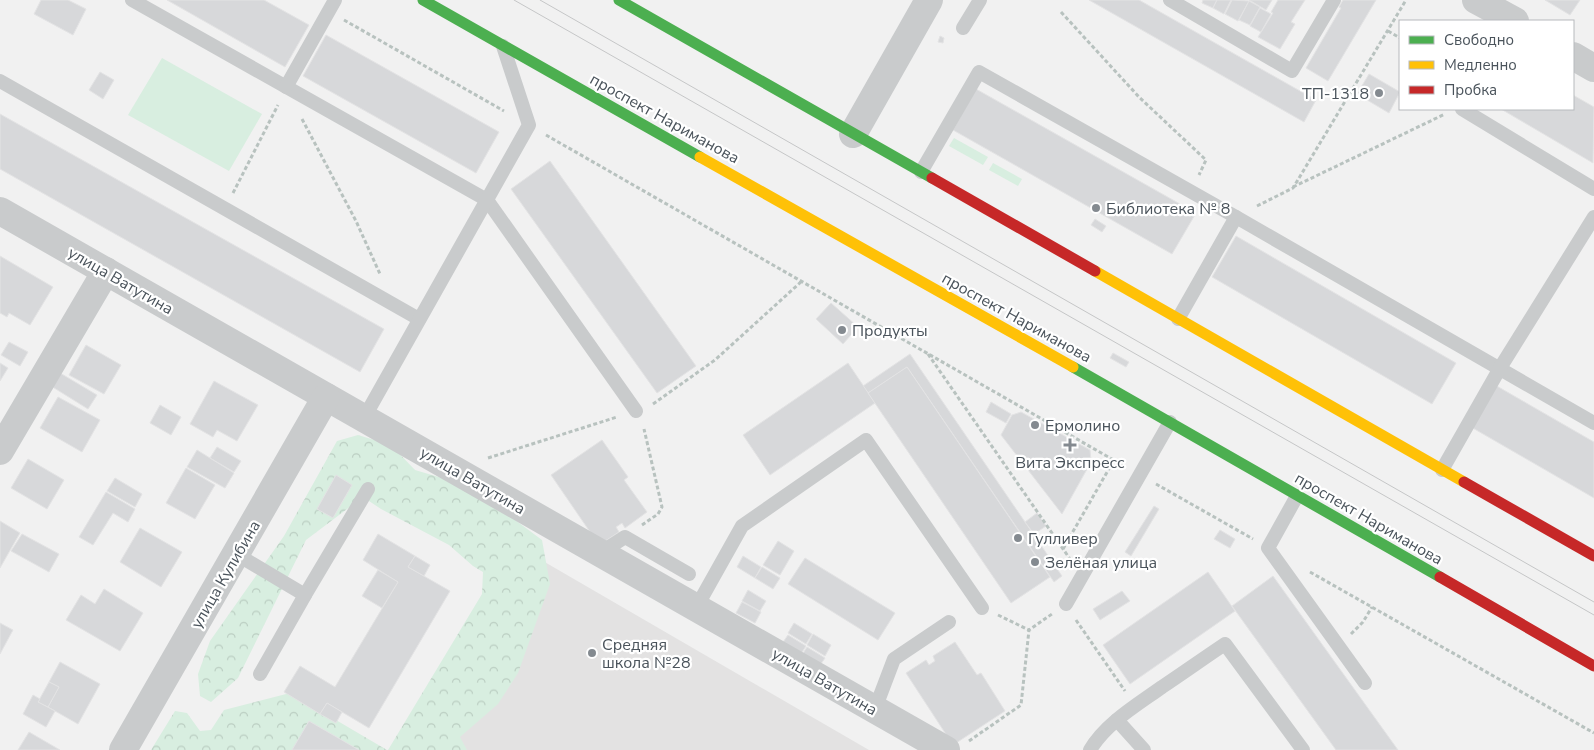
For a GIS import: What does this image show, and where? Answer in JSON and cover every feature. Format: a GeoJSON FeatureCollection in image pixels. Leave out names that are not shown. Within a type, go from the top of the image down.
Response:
{"type":"FeatureCollection","features":[{"type":"Feature","properties":{"kind":"main road","name":"проспект Нариманова"},"geometry":{"type":"LineString","coordinates":[[423,0],[1170,422],[1594,666]]}},
{"type":"Feature","properties":{"kind":"main road"},"geometry":{"type":"LineString","coordinates":[[619,0],[1594,556]]}},
{"type":"Feature","properties":{"kind":"street"},"geometry":{"type":"LineString","coordinates":[[853,134],[929,0]]}},
{"type":"Feature","properties":{"kind":"street"},"geometry":{"type":"LineString","coordinates":[[1476,0],[1504,18]]}},
{"type":"Feature","properties":{"kind":"street"},"geometry":{"type":"LineString","coordinates":[[1574,57],[1594,68]]}},
{"type":"Feature","properties":{"kind":"street","name":"улица Ватутина"},"geometry":{"type":"LineString","coordinates":[[0,211],[875,709],[957,746]]}},
{"type":"Feature","properties":{"kind":"street"},"geometry":{"type":"LineString","coordinates":[[0,451],[106,271]]}},
{"type":"Feature","properties":{"kind":"street","name":"улица Кулибина"},"geometry":{"type":"LineString","coordinates":[[123,750],[326,397]]}},
{"type":"Feature","properties":{"kind":"lane"},"geometry":{"type":"LineString","coordinates":[[132,0],[487,200],[637,413]]}},
{"type":"Feature","properties":{"kind":"lane"},"geometry":{"type":"LineString","coordinates":[[963,28],[980,0]]}},
{"type":"Feature","properties":{"kind":"lane"},"geometry":{"type":"LineString","coordinates":[[1170,0],[1292,71],[1334,0]]}},
{"type":"Feature","properties":{"kind":"lane"},"geometry":{"type":"LineString","coordinates":[[286,87],[332,6]]}},
{"type":"Feature","properties":{"kind":"lane"},"geometry":{"type":"LineString","coordinates":[[364,418],[529,125],[502,45]]}},
{"type":"Feature","properties":{"kind":"lane"},"geometry":{"type":"LineString","coordinates":[[921,172],[979,72],[1594,423]]}},
{"type":"Feature","properties":{"kind":"lane"},"geometry":{"type":"LineString","coordinates":[[0,81],[420,319]]}},
{"type":"Feature","properties":{"kind":"lane"},"geometry":{"type":"LineString","coordinates":[[1464,110],[1594,189]]}},
{"type":"Feature","properties":{"kind":"lane"},"geometry":{"type":"LineString","coordinates":[[1178,319],[1236,217]]}},
{"type":"Feature","properties":{"kind":"lane"},"geometry":{"type":"LineString","coordinates":[[1442,470],[1500,368],[1594,217]]}},
{"type":"Feature","properties":{"kind":"lane"},"geometry":{"type":"LineString","coordinates":[[1066,604],[1170,422]]}},
{"type":"Feature","properties":{"kind":"lane"},"geometry":{"type":"LineString","coordinates":[[696,608],[742,526],[866,440],[982,608]]}},
{"type":"Feature","properties":{"kind":"lane"},"geometry":{"type":"LineString","coordinates":[[260,674],[368,489]]}},
{"type":"Feature","properties":{"kind":"lane"},"geometry":{"type":"LineString","coordinates":[[1297,496],[1268,548],[1365,683]]}},
{"type":"Feature","properties":{"kind":"lane"},"geometry":{"type":"LineString","coordinates":[[600,553],[625,537],[690,574]]}},
{"type":"Feature","properties":{"kind":"lane"},"geometry":{"type":"LineString","coordinates":[[236,554],[305,595]]}},
{"type":"Feature","properties":{"kind":"lane"},"geometry":{"type":"LineString","coordinates":[[875,709],[894,659],[949,622]]}},
{"type":"Feature","properties":{"kind":"lane"},"geometry":{"type":"LineString","coordinates":[[1090,750],[1096,741],[1117,720],[1225,644],[1304,750]]}},
{"type":"Feature","properties":{"kind":"lane"},"geometry":{"type":"LineString","coordinates":[[1117,720],[1144,750]]}},
{"type":"Feature","properties":{"kind":"path"},"geometry":{"type":"LineString","coordinates":[[1293,188],[1406,0]]}},
{"type":"Feature","properties":{"kind":"path"},"geometry":{"type":"LineString","coordinates":[[332,6],[529,125],[1268,548]]}},
{"type":"Feature","properties":{"kind":"path"},"geometry":{"type":"LineString","coordinates":[[1061,12],[1139,97],[1206,160],[1190,191]]}},
{"type":"Feature","properties":{"kind":"path"},"geometry":{"type":"LineString","coordinates":[[1388,31],[1399,37]]}},
{"type":"Feature","properties":{"kind":"path"},"geometry":{"type":"LineString","coordinates":[[225,209],[286,87]]}},
{"type":"Feature","properties":{"kind":"path"},"geometry":{"type":"LineString","coordinates":[[286,87],[356,221],[394,305]]}},
{"type":"Feature","properties":{"kind":"path"},"geometry":{"type":"LineString","coordinates":[[1236,217],[1447,113]]}},
{"type":"Feature","properties":{"kind":"path"},"geometry":{"type":"LineString","coordinates":[[454,469],[637,413],[715,360],[802,281]]}},
{"type":"Feature","properties":{"kind":"path"},"geometry":{"type":"LineString","coordinates":[[928,354],[1082,576]]}},
{"type":"Feature","properties":{"kind":"path"},"geometry":{"type":"LineString","coordinates":[[625,537],[658,514],[662,507],[642,421],[637,413]]}},
{"type":"Feature","properties":{"kind":"path"},"geometry":{"type":"LineString","coordinates":[[1063,548],[1114,460]]}},
{"type":"Feature","properties":{"kind":"path"},"geometry":{"type":"LineString","coordinates":[[1302,567],[1594,733]]}},
{"type":"Feature","properties":{"kind":"path"},"geometry":{"type":"LineString","coordinates":[[957,746],[1021,705],[1029,630],[1066,604],[1136,706]]}},
{"type":"Feature","properties":{"kind":"path"},"geometry":{"type":"LineString","coordinates":[[1336,643],[1358,628],[1372,607]]}},
{"type":"Feature","properties":{"kind":"path"},"geometry":{"type":"LineString","coordinates":[[982,608],[1029,630]]}},
{"type":"Feature","properties":{"kind":"shaded area","name":"Средняя школа №28"},"geometry":{"type":"Polygon","coordinates":[[[536,557],[869,750],[428,750],[536,557]]]}},
{"type":"Feature","properties":{"kind":"green space"},"geometry":{"type":"Polygon","coordinates":[[[162,58],[262,114],[229,171],[128,115],[162,58]]]}},
{"type":"Feature","properties":{"kind":"green space"},"geometry":{"type":"Polygon","coordinates":[[[954,138],[988,157],[983,165],[949,146],[954,138]]]}},
{"type":"Feature","properties":{"kind":"green space"},"geometry":{"type":"Polygon","coordinates":[[[993,163],[1022,179],[1018,186],[989,170],[993,163]]]}},
{"type":"Feature","properties":{"kind":"green space"},"geometry":{"type":"Polygon","coordinates":[[[358,435],[391,445],[415,470],[469,486],[542,540],[550,584],[518,673],[498,704],[460,737],[467,750],[388,750],[482,594],[483,572],[473,566],[449,545],[381,509],[363,497],[306,540],[238,678],[211,702],[200,696],[198,674],[210,641],[284,536],[337,441],[358,435]]]}},
{"type":"Feature","properties":{"kind":"green space"},"geometry":{"type":"Polygon","coordinates":[[[290,693],[387,750],[151,750],[175,711],[187,713],[200,731],[211,730],[224,710],[290,693]]]}},
{"type":"Feature","properties":{"kind":"building"},"geometry":{"type":"Polygon","coordinates":[[[41,0],[68,0],[86,9],[73,35],[34,14],[41,0]]]}},
{"type":"Feature","properties":{"kind":"building"},"geometry":{"type":"Polygon","coordinates":[[[167,0],[264,0],[309,25],[285,67],[167,0]]]}},
{"type":"Feature","properties":{"kind":"building"},"geometry":{"type":"Polygon","coordinates":[[[1089,0],[1139,0],[1316,100],[1304,122],[1089,0]]]}},
{"type":"Feature","properties":{"kind":"building"},"geometry":{"type":"Polygon","coordinates":[[[1203,0],[1217,0],[1213,8],[1202,3],[1203,0]]]}},
{"type":"Feature","properties":{"kind":"building"},"geometry":{"type":"Polygon","coordinates":[[[1217,0],[1231,0],[1224,14],[1213,8],[1217,0]]]}},
{"type":"Feature","properties":{"kind":"building"},"geometry":{"type":"Polygon","coordinates":[[[1232,0],[1249,1],[1238,21],[1225,14],[1232,0]]]}},
{"type":"Feature","properties":{"kind":"building"},"geometry":{"type":"Polygon","coordinates":[[[1249,0],[1272,0],[1266,10],[1249,0]]]}},
{"type":"Feature","properties":{"kind":"building"},"geometry":{"type":"Polygon","coordinates":[[[1278,0],[1305,0],[1291,22],[1295,24],[1280,49],[1258,37],[1273,13],[1271,12],[1278,0]]]}},
{"type":"Feature","properties":{"kind":"building"},"geometry":{"type":"Polygon","coordinates":[[[1343,0],[1376,0],[1328,81],[1306,68],[1341,8],[1339,7],[1343,0]]]}},
{"type":"Feature","properties":{"kind":"building"},"geometry":{"type":"Polygon","coordinates":[[[1545,0],[1580,0],[1570,15],[1545,0]]]}},
{"type":"Feature","properties":{"kind":"building"},"geometry":{"type":"Polygon","coordinates":[[[1249,1],[1260,7],[1250,25],[1239,20],[1249,1]]]}},
{"type":"Feature","properties":{"kind":"building"},"geometry":{"type":"Polygon","coordinates":[[[1260,8],[1271,14],[1261,32],[1250,26],[1260,8]]]}},
{"type":"Feature","properties":{"kind":"building"},"geometry":{"type":"Polygon","coordinates":[[[326,35],[499,132],[476,173],[303,76],[326,35]]]}},
{"type":"Feature","properties":{"kind":"building"},"geometry":{"type":"Polygon","coordinates":[[[940,36],[944,38],[943,43],[938,42],[940,36]]]}},
{"type":"Feature","properties":{"kind":"building"},"geometry":{"type":"Polygon","coordinates":[[[100,72],[114,80],[103,99],[89,90],[100,72]]]}},
{"type":"Feature","properties":{"kind":"building","name":"ТП-1318"},"geometry":{"type":"Polygon","coordinates":[[[1369,74],[1399,91],[1389,113],[1357,94],[1369,74]]]}},
{"type":"Feature","properties":{"kind":"building"},"geometry":{"type":"Polygon","coordinates":[[[976,89],[1196,213],[1172,254],[953,130],[976,89]]]}},
{"type":"Feature","properties":{"kind":"building"},"geometry":{"type":"Polygon","coordinates":[[[1574,96],[1594,107],[1593,163],[1503,110],[1574,110],[1574,96]]]}},
{"type":"Feature","properties":{"kind":"building"},"geometry":{"type":"Polygon","coordinates":[[[0,114],[384,329],[360,372],[0,169],[0,114]]]}},
{"type":"Feature","properties":{"kind":"building"},"geometry":{"type":"Polygon","coordinates":[[[550,161],[696,366],[657,393],[511,189],[550,161]]]}},
{"type":"Feature","properties":{"kind":"building"},"geometry":{"type":"Polygon","coordinates":[[[1095,219],[1106,226],[1102,232],[1091,225],[1095,219]]]}},
{"type":"Feature","properties":{"kind":"building"},"geometry":{"type":"Polygon","coordinates":[[[1236,236],[1456,363],[1432,404],[1212,277],[1236,236]]]}},
{"type":"Feature","properties":{"kind":"building"},"geometry":{"type":"Polygon","coordinates":[[[0,256],[53,287],[30,325],[9,313],[7,317],[0,313],[0,256]]]}},
{"type":"Feature","properties":{"kind":"building"},"geometry":{"type":"Polygon","coordinates":[[[831,303],[858,327],[843,344],[816,319],[831,303]]]}},
{"type":"Feature","properties":{"kind":"building"},"geometry":{"type":"Polygon","coordinates":[[[9,342],[28,352],[20,366],[1,355],[9,342]]]}},
{"type":"Feature","properties":{"kind":"building"},"geometry":{"type":"Polygon","coordinates":[[[86,345],[121,365],[104,394],[69,375],[86,345]]]}},
{"type":"Feature","properties":{"kind":"building"},"geometry":{"type":"Polygon","coordinates":[[[1113,353],[1129,362],[1126,367],[1110,358],[1113,353]]]}},
{"type":"Feature","properties":{"kind":"building"},"geometry":{"type":"Polygon","coordinates":[[[910,354],[1062,576],[1054,582],[907,367],[868,393],[863,386],[910,354]]]}},
{"type":"Feature","properties":{"kind":"building"},"geometry":{"type":"Polygon","coordinates":[[[0,363],[8,368],[0,381],[0,363]]]}},
{"type":"Feature","properties":{"kind":"building"},"geometry":{"type":"Polygon","coordinates":[[[848,363],[875,403],[770,475],[743,435],[848,363]]]}},
{"type":"Feature","properties":{"kind":"building"},"geometry":{"type":"Polygon","coordinates":[[[907,367],[1050,577],[1011,603],[868,393],[907,367]]]}},
{"type":"Feature","properties":{"kind":"building"},"geometry":{"type":"Polygon","coordinates":[[[60,373],[97,395],[88,409],[51,386],[60,373]]]}},
{"type":"Feature","properties":{"kind":"building"},"geometry":{"type":"Polygon","coordinates":[[[214,381],[258,405],[237,441],[217,430],[213,437],[190,424],[214,381]]]}},
{"type":"Feature","properties":{"kind":"building"},"geometry":{"type":"Polygon","coordinates":[[[1495,385],[1594,442],[1594,498],[1471,427],[1495,385]]]}},
{"type":"Feature","properties":{"kind":"building"},"geometry":{"type":"Polygon","coordinates":[[[58,397],[100,420],[82,452],[40,428],[58,397]]]}},
{"type":"Feature","properties":{"kind":"building"},"geometry":{"type":"Polygon","coordinates":[[[991,402],[1011,414],[1006,423],[986,412],[991,402]]]}},
{"type":"Feature","properties":{"kind":"building"},"geometry":{"type":"Polygon","coordinates":[[[160,405],[181,417],[171,435],[150,423],[160,405]]]}},
{"type":"Feature","properties":{"kind":"building"},"geometry":{"type":"Polygon","coordinates":[[[1021,412],[1090,450],[1091,462],[1062,514],[1001,435],[1012,415],[1021,412]]]}},
{"type":"Feature","properties":{"kind":"building"},"geometry":{"type":"Polygon","coordinates":[[[602,440],[628,477],[624,480],[647,512],[625,528],[622,523],[616,527],[619,532],[599,545],[551,475],[602,440]]]}},
{"type":"Feature","properties":{"kind":"building"},"geometry":{"type":"Polygon","coordinates":[[[217,447],[241,461],[234,472],[210,458],[217,447]]]}},
{"type":"Feature","properties":{"kind":"building"},"geometry":{"type":"Polygon","coordinates":[[[197,450],[234,473],[225,488],[187,467],[197,450]]]}},
{"type":"Feature","properties":{"kind":"building"},"geometry":{"type":"Polygon","coordinates":[[[28,459],[64,480],[47,509],[11,488],[28,459]]]}},
{"type":"Feature","properties":{"kind":"building"},"geometry":{"type":"Polygon","coordinates":[[[186,468],[215,485],[195,519],[166,503],[186,468]]]}},
{"type":"Feature","properties":{"kind":"building"},"geometry":{"type":"Polygon","coordinates":[[[336,475],[352,485],[333,518],[317,509],[336,475]]]}},
{"type":"Feature","properties":{"kind":"building"},"geometry":{"type":"Polygon","coordinates":[[[115,478],[142,494],[135,507],[107,491],[115,478]]]}},
{"type":"Feature","properties":{"kind":"building"},"geometry":{"type":"Polygon","coordinates":[[[106,492],[135,509],[128,522],[113,513],[93,545],[79,537],[106,492]]]}},
{"type":"Feature","properties":{"kind":"building"},"geometry":{"type":"Polygon","coordinates":[[[1154,506],[1159,509],[1131,556],[1125,552],[1154,506]]]}},
{"type":"Feature","properties":{"kind":"building"},"geometry":{"type":"Polygon","coordinates":[[[1037,513],[1046,526],[1034,534],[1025,522],[1037,513]]]}},
{"type":"Feature","properties":{"kind":"building"},"geometry":{"type":"Polygon","coordinates":[[[0,521],[20,533],[0,568],[0,521]]]}},
{"type":"Feature","properties":{"kind":"building"},"geometry":{"type":"Polygon","coordinates":[[[140,528],[182,552],[161,587],[120,562],[140,528]]]}},
{"type":"Feature","properties":{"kind":"building"},"geometry":{"type":"Polygon","coordinates":[[[1220,530],[1235,539],[1230,548],[1214,539],[1220,530]]]}},
{"type":"Feature","properties":{"kind":"building"},"geometry":{"type":"Polygon","coordinates":[[[22,534],[59,554],[49,572],[11,551],[22,534]]]}},
{"type":"Feature","properties":{"kind":"building"},"geometry":{"type":"Polygon","coordinates":[[[378,534],[415,556],[408,567],[450,591],[369,728],[327,703],[320,714],[284,692],[300,666],[335,687],[398,582],[363,560],[378,534]]]}},
{"type":"Feature","properties":{"kind":"building"},"geometry":{"type":"Polygon","coordinates":[[[778,541],[794,551],[780,575],[763,565],[778,541]]]}},
{"type":"Feature","properties":{"kind":"building"},"geometry":{"type":"Polygon","coordinates":[[[415,556],[430,565],[424,576],[408,567],[415,556]]]}},
{"type":"Feature","properties":{"kind":"building"},"geometry":{"type":"Polygon","coordinates":[[[743,556],[761,567],[755,578],[737,567],[743,556]]]}},
{"type":"Feature","properties":{"kind":"building"},"geometry":{"type":"Polygon","coordinates":[[[805,558],[895,613],[878,640],[788,584],[805,558]]]}},
{"type":"Feature","properties":{"kind":"building"},"geometry":{"type":"Polygon","coordinates":[[[762,567],[780,578],[773,589],[755,578],[762,567]]]}},
{"type":"Feature","properties":{"kind":"building"},"geometry":{"type":"Polygon","coordinates":[[[378,570],[398,582],[382,608],[362,596],[378,570]]]}},
{"type":"Feature","properties":{"kind":"building"},"geometry":{"type":"Polygon","coordinates":[[[1208,572],[1235,611],[1130,684],[1103,645],[1208,572]]]}},
{"type":"Feature","properties":{"kind":"building"},"geometry":{"type":"Polygon","coordinates":[[[1273,576],[1398,750],[1336,750],[1232,606],[1273,576]]]}},
{"type":"Feature","properties":{"kind":"building"},"geometry":{"type":"Polygon","coordinates":[[[104,589],[143,613],[120,651],[66,620],[81,595],[95,604],[104,589]]]}},
{"type":"Feature","properties":{"kind":"building"},"geometry":{"type":"Polygon","coordinates":[[[748,590],[766,601],[760,611],[742,601],[748,590]]]}},
{"type":"Feature","properties":{"kind":"building"},"geometry":{"type":"Polygon","coordinates":[[[1122,591],[1130,601],[1100,620],[1093,609],[1122,591]]]}},
{"type":"Feature","properties":{"kind":"building"},"geometry":{"type":"Polygon","coordinates":[[[742,602],[761,612],[755,623],[736,613],[742,602]]]}},
{"type":"Feature","properties":{"kind":"building"},"geometry":{"type":"Polygon","coordinates":[[[0,623],[13,630],[0,654],[0,623]]]}},
{"type":"Feature","properties":{"kind":"building"},"geometry":{"type":"Polygon","coordinates":[[[794,623],[812,634],[806,644],[788,633],[794,623]]]}},
{"type":"Feature","properties":{"kind":"building"},"geometry":{"type":"Polygon","coordinates":[[[813,634],[831,645],[825,656],[807,645],[813,634]]]}},
{"type":"Feature","properties":{"kind":"building"},"geometry":{"type":"Polygon","coordinates":[[[788,635],[806,646],[799,657],[781,645],[788,635]]]}},
{"type":"Feature","properties":{"kind":"building"},"geometry":{"type":"Polygon","coordinates":[[[955,642],[977,675],[981,673],[1005,711],[953,745],[906,673],[926,660],[929,665],[935,661],[933,656],[955,642]]]}},
{"type":"Feature","properties":{"kind":"building"},"geometry":{"type":"Polygon","coordinates":[[[807,647],[825,658],[818,668],[800,658],[807,647]]]}},
{"type":"Feature","properties":{"kind":"building"},"geometry":{"type":"Polygon","coordinates":[[[60,662],[100,684],[78,724],[48,707],[59,687],[49,682],[60,662]]]}},
{"type":"Feature","properties":{"kind":"building"},"geometry":{"type":"Polygon","coordinates":[[[49,682],[59,687],[48,707],[38,702],[49,682]]]}},
{"type":"Feature","properties":{"kind":"building"},"geometry":{"type":"Polygon","coordinates":[[[33,695],[40,699],[38,702],[55,711],[46,727],[23,714],[33,695]]]}},
{"type":"Feature","properties":{"kind":"building"},"geometry":{"type":"Polygon","coordinates":[[[327,703],[342,712],[336,723],[320,714],[327,703]]]}},
{"type":"Feature","properties":{"kind":"building"},"geometry":{"type":"Polygon","coordinates":[[[309,721],[359,750],[292,750],[309,721]]]}},
{"type":"Feature","properties":{"kind":"building"},"geometry":{"type":"Polygon","coordinates":[[[29,732],[60,750],[18,750],[29,732]]]}},
{"type":"Feature","properties":{"kind":"tram line"},"geometry":{"type":"LineString","coordinates":[[514,0],[1594,615]]}},
{"type":"Feature","properties":{"kind":"tram line"},"geometry":{"type":"LineString","coordinates":[[540,0],[1594,602]]}},
{"type":"Feature","properties":{"kind":"traffic: fast"},"geometry":{"type":"LineString","coordinates":[[423,0],[700,157]]}},
{"type":"Feature","properties":{"kind":"traffic: fast"},"geometry":{"type":"LineString","coordinates":[[619,0],[932,178]]}},
{"type":"Feature","properties":{"kind":"traffic: fast"},"geometry":{"type":"LineString","coordinates":[[1073,367],[1440,577]]}},
{"type":"Feature","properties":{"kind":"traffic: slow"},"geometry":{"type":"LineString","coordinates":[[700,157],[1073,367]]}},
{"type":"Feature","properties":{"kind":"traffic: slow"},"geometry":{"type":"LineString","coordinates":[[1095,271],[1464,482]]}},
{"type":"Feature","properties":{"kind":"traffic: jam"},"geometry":{"type":"LineString","coordinates":[[932,178],[1095,271]]}},
{"type":"Feature","properties":{"kind":"traffic: jam"},"geometry":{"type":"LineString","coordinates":[[1464,482],[1594,556]]}},
{"type":"Feature","properties":{"kind":"traffic: jam"},"geometry":{"type":"LineString","coordinates":[[1440,577],[1594,666]]}},
{"type":"Feature","properties":{"kind":"place","name":"ТП-1318"},"geometry":{"type":"Point","coordinates":[1379,93]}},
{"type":"Feature","properties":{"kind":"place","name":"Библиотека № 8"},"geometry":{"type":"Point","coordinates":[1096,208]}},
{"type":"Feature","properties":{"kind":"place","name":"Продукты"},"geometry":{"type":"Point","coordinates":[842,330]}},
{"type":"Feature","properties":{"kind":"place","name":"Ермолино"},"geometry":{"type":"Point","coordinates":[1035,425]}},
{"type":"Feature","properties":{"kind":"place","name":"Вита Экспресс"},"geometry":{"type":"Point","coordinates":[1070,445]}},
{"type":"Feature","properties":{"kind":"place","name":"Гулливер"},"geometry":{"type":"Point","coordinates":[1018,538]}},
{"type":"Feature","properties":{"kind":"place","name":"Зелёная улица"},"geometry":{"type":"Point","coordinates":[1035,562]}},
{"type":"Feature","properties":{"kind":"place","name":"Средняя школа №28"},"geometry":{"type":"Point","coordinates":[592,653]}}]}
